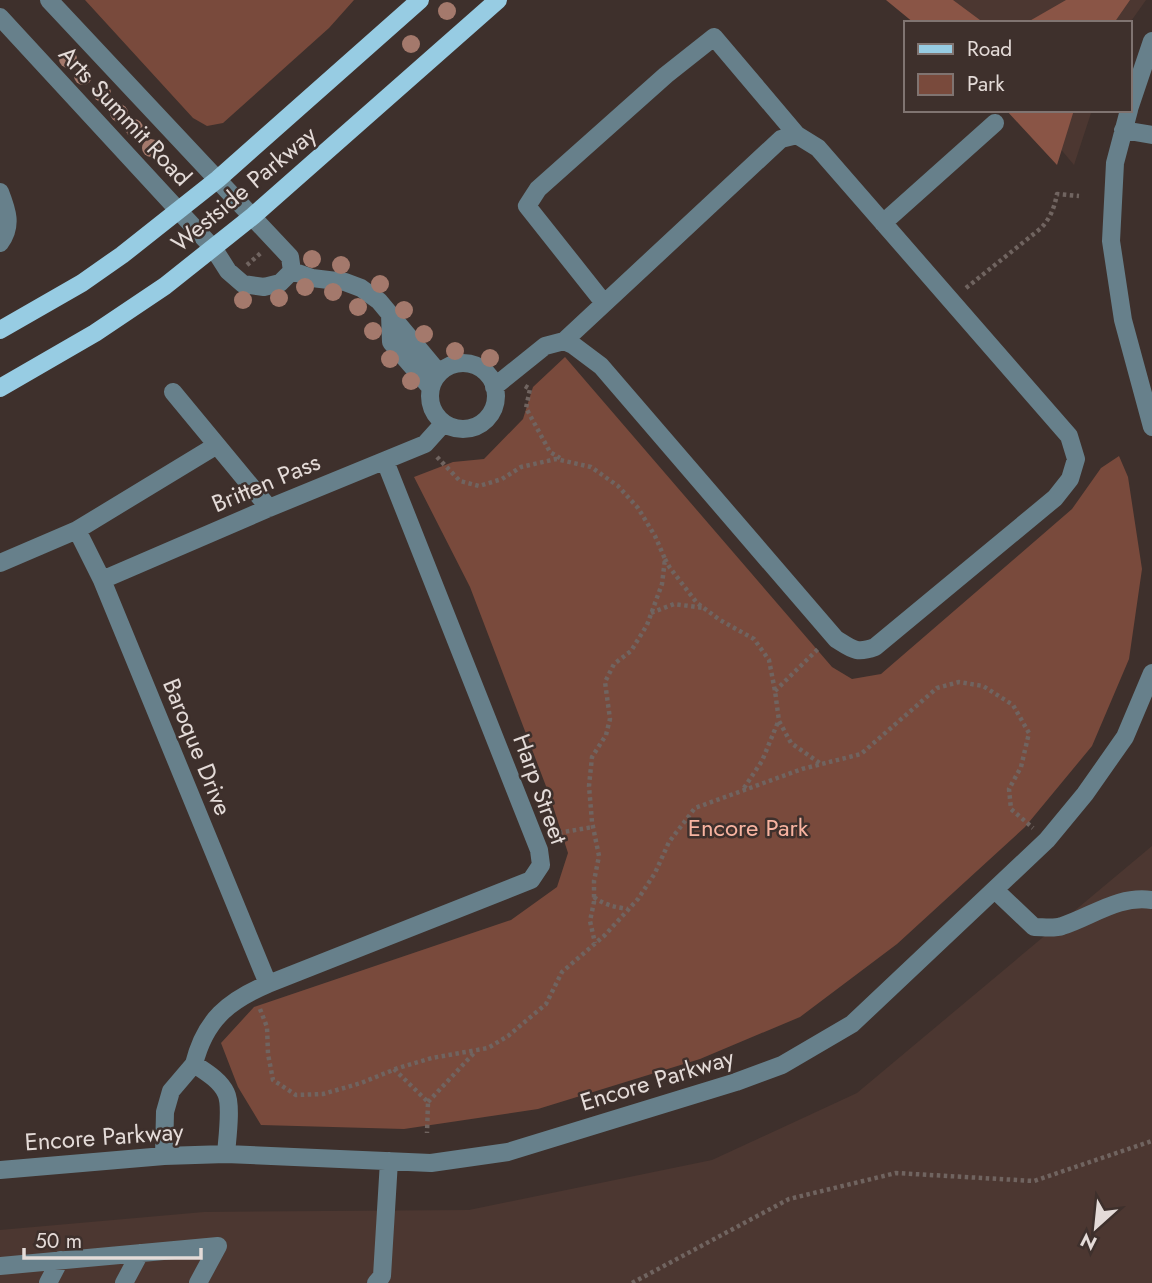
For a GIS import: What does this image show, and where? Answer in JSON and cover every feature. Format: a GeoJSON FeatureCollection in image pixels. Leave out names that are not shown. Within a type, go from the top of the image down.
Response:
{"type":"FeatureCollection","features":[{"type":"Feature","properties":{"kind":"main road","name":"Westside Parkway"},"geometry":{"type":"LineString","coordinates":[[0,330],[82,283],[122,255],[218,179],[420,0]]}},
{"type":"Feature","properties":{"kind":"main road","name":"Westside Parkway"},"geometry":{"type":"LineString","coordinates":[[0,388],[129,311],[214,249],[498,0]]}},
{"type":"Feature","properties":{"kind":"street","name":"Arts Summit Road"},"geometry":{"type":"LineString","coordinates":[[0,17],[179,210],[214,249],[228,271],[243,284],[264,288],[280,283],[292,271],[290,257],[48,0]]}},
{"type":"Feature","properties":{"kind":"street"},"geometry":{"type":"LineString","coordinates":[[564,341],[601,366],[832,635],[849,648],[862,652],[875,647],[1055,498],[1070,479],[1076,459],[1069,436],[818,148],[797,135],[715,37],[666,75],[538,189],[527,205],[604,303]]}},
{"type":"Feature","properties":{"kind":"street"},"geometry":{"type":"LineString","coordinates":[[1131,104],[1152,41]]}},
{"type":"Feature","properties":{"kind":"street"},"geometry":{"type":"LineString","coordinates":[[1131,104],[1152,98]]}},
{"type":"Feature","properties":{"kind":"street"},"geometry":{"type":"LineString","coordinates":[[1129,112],[1115,163],[1111,241],[1124,320],[1152,427]]}},
{"type":"Feature","properties":{"kind":"street"},"geometry":{"type":"LineString","coordinates":[[883,223],[995,123]]}},
{"type":"Feature","properties":{"kind":"street"},"geometry":{"type":"LineString","coordinates":[[1123,130],[1152,135]]}},
{"type":"Feature","properties":{"kind":"street"},"geometry":{"type":"LineString","coordinates":[[494,387],[545,346],[564,341],[781,139],[797,135]]}},
{"type":"Feature","properties":{"kind":"street"},"geometry":{"type":"LineString","coordinates":[[0,192],[8,214],[8,227],[0,243]]}},
{"type":"Feature","properties":{"kind":"street"},"geometry":{"type":"LineString","coordinates":[[292,271],[312,278],[345,282],[361,288],[379,301],[435,380]]}},
{"type":"Feature","properties":{"kind":"street"},"geometry":{"type":"LineString","coordinates":[[455,363],[477,366],[486,373],[494,387],[495,403],[491,414],[475,428],[464,430],[443,424],[430,406],[429,395],[435,380],[445,368],[455,363]]}},
{"type":"Feature","properties":{"kind":"street"},"geometry":{"type":"LineString","coordinates":[[173,392],[269,508]]}},
{"type":"Feature","properties":{"kind":"street","name":"Britten Pass"},"geometry":{"type":"LineString","coordinates":[[102,580],[425,444],[443,424]]}},
{"type":"Feature","properties":{"kind":"street"},"geometry":{"type":"LineString","coordinates":[[0,563],[77,530],[216,445]]}},
{"type":"Feature","properties":{"kind":"street","name":"Harp Street"},"geometry":{"type":"LineString","coordinates":[[164,1156],[165,1112],[171,1091],[194,1063],[212,1021],[231,1002],[260,987],[531,880],[541,865],[534,837],[385,461]]}},
{"type":"Feature","properties":{"kind":"street","name":"Baroque Drive"},"geometry":{"type":"LineString","coordinates":[[77,530],[102,580],[260,987]]}},
{"type":"Feature","properties":{"kind":"street","name":"Encore Parkway"},"geometry":{"type":"LineString","coordinates":[[0,1170],[164,1156],[226,1154],[431,1163],[508,1152],[736,1082],[782,1065],[852,1024],[1047,840],[1085,794],[1125,737],[1152,673]]}},
{"type":"Feature","properties":{"kind":"street"},"geometry":{"type":"LineString","coordinates":[[995,890],[1034,927],[1060,927],[1115,903],[1152,900]]}},
{"type":"Feature","properties":{"kind":"street"},"geometry":{"type":"LineString","coordinates":[[194,1063],[214,1077],[228,1095],[226,1154]]}},
{"type":"Feature","properties":{"kind":"street"},"geometry":{"type":"LineString","coordinates":[[389,1161],[379,1280],[400,1283]]}},
{"type":"Feature","properties":{"kind":"street"},"geometry":{"type":"LineString","coordinates":[[0,1266],[218,1246],[198,1283]]}},
{"type":"Feature","properties":{"kind":"street"},"geometry":{"type":"LineString","coordinates":[[124,1283],[140,1253]]}},
{"type":"Feature","properties":{"kind":"street"},"geometry":{"type":"LineString","coordinates":[[48,1283],[60,1260]]}},
{"type":"Feature","properties":{"kind":"path"},"geometry":{"type":"LineString","coordinates":[[951,301],[1049,220],[1057,194],[1079,196]]}},
{"type":"Feature","properties":{"kind":"path"},"geometry":{"type":"LineString","coordinates":[[241,270],[268,247]]}},
{"type":"Feature","properties":{"kind":"path"},"geometry":{"type":"LineString","coordinates":[[511,375],[530,389],[527,408],[550,452],[563,460]]}},
{"type":"Feature","properties":{"kind":"path"},"geometry":{"type":"LineString","coordinates":[[425,444],[460,481],[479,486],[502,479],[521,467],[556,458],[591,467],[618,486],[638,508],[656,536],[670,568],[697,603],[754,639],[769,660],[779,721],[791,743],[822,764]]}},
{"type":"Feature","properties":{"kind":"path"},"geometry":{"type":"LineString","coordinates":[[595,943],[590,921],[598,856],[589,786],[592,757],[606,735],[610,719],[606,682],[614,664],[631,650],[646,625],[662,584],[665,559]]}},
{"type":"Feature","properties":{"kind":"path"},"geometry":{"type":"LineString","coordinates":[[651,613],[674,604],[705,608]]}},
{"type":"Feature","properties":{"kind":"path"},"geometry":{"type":"LineString","coordinates":[[775,691],[832,635]]}},
{"type":"Feature","properties":{"kind":"path"},"geometry":{"type":"LineString","coordinates":[[260,987],[273,1080],[296,1095],[323,1094],[432,1058],[488,1048],[508,1036],[546,1004],[562,972],[638,899],[655,873],[669,842],[695,808],[802,769],[861,754],[937,688],[959,682],[983,685],[1013,705],[1029,733],[1021,767],[1009,789],[1011,809],[1047,840]]}},
{"type":"Feature","properties":{"kind":"path"},"geometry":{"type":"LineString","coordinates":[[743,789],[762,761],[779,721]]}},
{"type":"Feature","properties":{"kind":"path"},"geometry":{"type":"LineString","coordinates":[[534,837],[593,827]]}},
{"type":"Feature","properties":{"kind":"path"},"geometry":{"type":"LineString","coordinates":[[594,897],[614,907],[629,909]]}},
{"type":"Feature","properties":{"kind":"path"},"geometry":{"type":"LineString","coordinates":[[427,1133],[428,1102],[477,1051]]}},
{"type":"Feature","properties":{"kind":"path"},"geometry":{"type":"LineString","coordinates":[[394,1069],[428,1102]]}},
{"type":"Feature","properties":{"kind":"path"},"geometry":{"type":"LineString","coordinates":[[632,1283],[789,1199],[896,1173],[1034,1181],[1152,1141]]}},
{"type":"Feature","properties":{"kind":"shaded area"},"geometry":{"type":"Polygon","coordinates":[[[886,0],[953,0],[981,21],[912,21],[886,0]]]}},
{"type":"Feature","properties":{"kind":"shaded area"},"geometry":{"type":"Polygon","coordinates":[[[935,0],[1146,0],[1131,21],[952,21],[935,0]]]}},
{"type":"Feature","properties":{"kind":"shaded area"},"geometry":{"type":"Polygon","coordinates":[[[1066,0],[1130,0],[1115,21],[1029,21],[1066,0]]]}},
{"type":"Feature","properties":{"kind":"shaded area"},"geometry":{"type":"Polygon","coordinates":[[[1008,112],[1073,112],[1057,165],[1008,112]]]}},
{"type":"Feature","properties":{"kind":"shaded area"},"geometry":{"type":"Polygon","coordinates":[[[1030,112],[1091,112],[1074,165],[1030,112]]]}},
{"type":"Feature","properties":{"kind":"shaded area"},"geometry":{"type":"Polygon","coordinates":[[[1152,846],[1152,1283],[0,1283],[0,1230],[204,1212],[469,1210],[712,1160],[857,1093],[1152,846]]]}},
{"type":"Feature","properties":{"kind":"green space"},"geometry":{"type":"Polygon","coordinates":[[[85,0],[354,0],[329,28],[223,123],[207,126],[193,118],[85,0]]]}},
{"type":"Feature","properties":{"kind":"green space","name":"Encore Park"},"geometry":{"type":"Polygon","coordinates":[[[565,357],[832,667],[852,679],[881,674],[1072,509],[1101,468],[1119,456],[1128,477],[1142,569],[1129,659],[1092,746],[1025,827],[897,944],[800,1017],[700,1059],[538,1109],[404,1129],[261,1125],[238,1087],[221,1043],[254,1007],[511,920],[557,887],[568,853],[549,794],[470,587],[414,477],[453,462],[484,459],[523,419],[533,387],[565,357]]]}}]}
